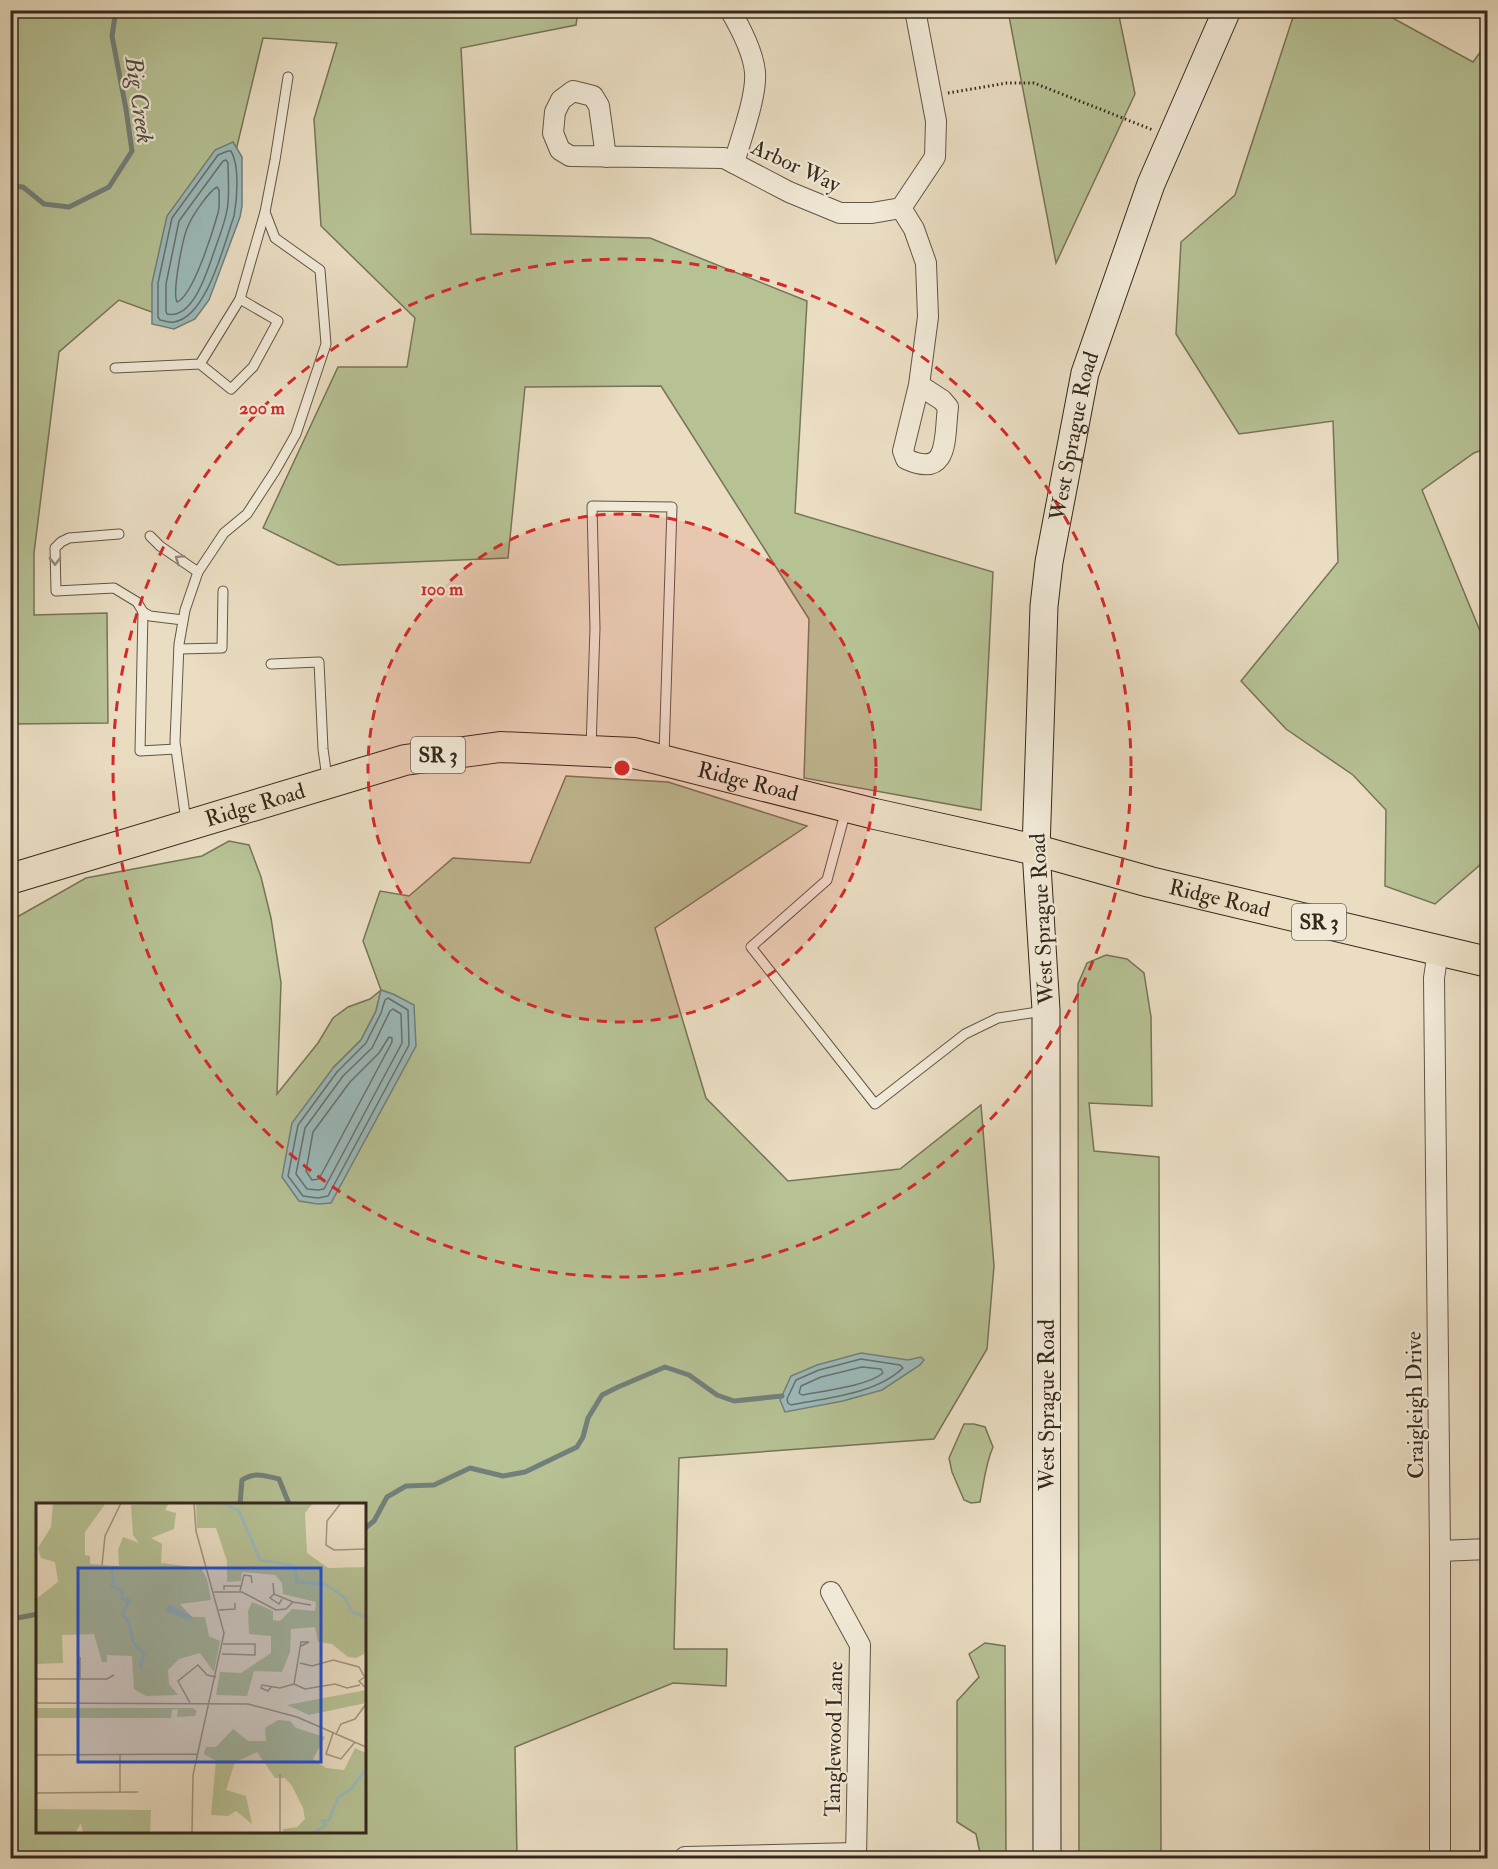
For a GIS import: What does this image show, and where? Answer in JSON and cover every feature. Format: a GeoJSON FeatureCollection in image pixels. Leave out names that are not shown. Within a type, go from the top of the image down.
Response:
{"type":"FeatureCollection","features":[{"type":"Feature","properties":{"kind":"main road","name":"Ridge Road"},"geometry":{"type":"LineString","coordinates":[[10,879],[405,760],[500,747],[634,753],[847,807],[1036,850],[1150,882],[1488,962]]}},
{"type":"Feature","properties":{"kind":"street"},"geometry":{"type":"LineString","coordinates":[[730,10],[742,32],[755,69],[755,88],[734,163]]}},
{"type":"Feature","properties":{"kind":"street"},"geometry":{"type":"LineString","coordinates":[[915,10],[936,121],[935,157],[900,208],[914,229],[926,263],[928,317],[919,385]]}},
{"type":"Feature","properties":{"kind":"street","name":"West Sprague Road"},"geometry":{"type":"LineString","coordinates":[[1047,1858],[1046,1010],[1036,850],[1044,606],[1051,550],[1086,373],[1151,184],[1227,10]]}},
{"type":"Feature","properties":{"kind":"street","name":"Arbor Way"},"geometry":{"type":"LineString","coordinates":[[606,157],[724,158],[789,192],[840,213],[872,213],[900,208]]}},
{"type":"Feature","properties":{"kind":"street","name":"Craigleigh Drive"},"geometry":{"type":"LineString","coordinates":[[1438,951],[1434,978],[1440,1551],[1440,1858]]}},
{"type":"Feature","properties":{"kind":"street"},"geometry":{"type":"LineString","coordinates":[[1440,1551],[1488,1549]]}},
{"type":"Feature","properties":{"kind":"street","name":"Tanglewood Lane"},"geometry":{"type":"LineString","coordinates":[[831,1592],[860,1645],[856,1856]]}},
{"type":"Feature","properties":{"kind":"street"},"geometry":{"type":"LineString","coordinates":[[685,1857],[856,1856]]}},
{"type":"Feature","properties":{"kind":"lane"},"geometry":{"type":"LineString","coordinates":[[200,364],[240,299],[265,212],[288,77]]}},
{"type":"Feature","properties":{"kind":"lane"},"geometry":{"type":"LineString","coordinates":[[187,826],[176,749],[179,649],[183,620],[198,572],[224,533],[247,514],[296,434],[326,344],[320,270],[275,238],[265,212]]}},
{"type":"Feature","properties":{"kind":"lane"},"geometry":{"type":"LineString","coordinates":[[115,368],[200,364],[231,389],[253,367],[278,321],[240,299]]}},
{"type":"Feature","properties":{"kind":"lane"},"geometry":{"type":"LineString","coordinates":[[591,751],[595,628],[592,506],[672,507],[664,761]]}},
{"type":"Feature","properties":{"kind":"lane"},"geometry":{"type":"LineString","coordinates":[[118,534],[69,538],[61,542],[55,548],[56,591],[114,588],[137,602],[143,612],[150,616],[183,620]]}},
{"type":"Feature","properties":{"kind":"lane"},"geometry":{"type":"LineString","coordinates":[[150,536],[160,546],[198,572]]}},
{"type":"Feature","properties":{"kind":"lane"},"geometry":{"type":"LineString","coordinates":[[179,649],[222,648],[223,591]]}},
{"type":"Feature","properties":{"kind":"lane"},"geometry":{"type":"LineString","coordinates":[[143,612],[140,751],[176,749]]}},
{"type":"Feature","properties":{"kind":"lane"},"geometry":{"type":"LineString","coordinates":[[271,664],[319,662],[323,749],[328,783]]}},
{"type":"Feature","properties":{"kind":"lane"},"geometry":{"type":"LineString","coordinates":[[847,807],[827,880],[751,947],[875,1104],[965,1034],[998,1018],[1046,1010]]}},
{"type":"Feature","properties":{"kind":"path"},"geometry":{"type":"LineString","coordinates":[[931,95],[1007,83],[1034,83],[1172,137]]}},
{"type":"Feature","properties":{"kind":"green space"},"geometry":{"type":"Polygon","coordinates":[[[10,11],[578,11],[576,25],[461,48],[471,234],[650,238],[807,301],[795,513],[993,572],[981,810],[804,778],[809,619],[661,386],[525,387],[508,558],[338,565],[263,528],[338,367],[407,367],[415,318],[321,226],[314,119],[337,43],[263,38],[202,292],[168,318],[119,300],[59,352],[34,553],[34,615],[107,613],[108,723],[11,724],[10,11]]]}},
{"type":"Feature","properties":{"kind":"green space"},"geometry":{"type":"Polygon","coordinates":[[[1008,11],[1118,11],[1135,94],[1056,263],[1008,11]]]}},
{"type":"Feature","properties":{"kind":"green space"},"geometry":{"type":"Polygon","coordinates":[[[1295,11],[1380,11],[1473,62],[1487,43],[1487,448],[1474,453],[1422,490],[1487,648],[1488,811],[1481,864],[1435,904],[1385,886],[1386,810],[1353,775],[1286,729],[1241,681],[1338,562],[1333,421],[1239,434],[1176,334],[1181,242],[1235,195],[1295,11]]]}},
{"type":"Feature","properties":{"kind":"green space"},"geometry":{"type":"Polygon","coordinates":[[[566,776],[668,782],[807,826],[655,928],[706,1098],[788,1181],[900,1169],[981,1105],[994,1266],[987,1349],[934,1439],[679,1458],[674,1649],[727,1649],[726,1686],[673,1683],[515,1747],[517,1858],[11,1858],[10,921],[86,878],[202,856],[229,841],[249,845],[261,877],[271,918],[281,983],[277,1094],[318,1043],[333,1018],[348,1007],[370,999],[381,990],[363,941],[380,891],[409,896],[453,858],[530,863],[566,776]],[[381,990],[376,1011],[361,1040],[333,1068],[299,1201],[395,995],[381,990]]]}},
{"type":"Feature","properties":{"kind":"green space"},"geometry":{"type":"Polygon","coordinates":[[[1106,955],[1127,959],[1144,973],[1151,1017],[1152,1106],[1089,1103],[1094,1151],[1159,1157],[1161,1858],[1079,1858],[1078,984],[1087,963],[1106,955]]]}},
{"type":"Feature","properties":{"kind":"green space"},"geometry":{"type":"Polygon","coordinates":[[[964,1424],[985,1427],[993,1447],[986,1467],[980,1502],[971,1503],[964,1500],[952,1472],[949,1458],[964,1424]]]}},
{"type":"Feature","properties":{"kind":"green space"},"geometry":{"type":"Polygon","coordinates":[[[985,1643],[1005,1646],[1006,1858],[981,1858],[976,1834],[957,1822],[957,1701],[979,1677],[969,1654],[985,1643]]]}},
{"type":"Feature","properties":{"kind":"water"},"geometry":{"type":"Polygon","coordinates":[[[233,142],[242,157],[242,206],[209,300],[195,319],[174,329],[152,324],[152,283],[167,216],[215,150],[233,142]]]}},
{"type":"Feature","properties":{"kind":"water"},"geometry":{"type":"Polygon","coordinates":[[[381,990],[414,1005],[416,1046],[331,1203],[318,1204],[299,1201],[282,1177],[292,1123],[333,1068],[361,1040],[376,1011],[381,990]]]}},
{"type":"Feature","properties":{"kind":"water"},"geometry":{"type":"Polygon","coordinates":[[[861,1353],[908,1360],[921,1357],[924,1360],[882,1390],[843,1401],[785,1412],[780,1400],[791,1376],[817,1365],[861,1353]]]}},
{"type":"Feature","properties":{"kind":"waterway","name":"Big Creek"},"geometry":{"type":"LineString","coordinates":[[10,186],[23,187],[44,204],[69,207],[109,187],[132,151],[112,36],[116,10]]}},
{"type":"Feature","properties":{"kind":"waterway"},"geometry":{"type":"LineString","coordinates":[[366,1527],[374,1521],[387,1497],[406,1486],[434,1485],[470,1468],[503,1476],[525,1472],[577,1447],[583,1437],[588,1418],[602,1395],[665,1367],[689,1375],[717,1395],[734,1401],[782,1396]]}},
{"type":"Feature","properties":{"kind":"waterway"},"geometry":{"type":"LineString","coordinates":[[240,1503],[242,1480],[256,1475],[279,1479],[289,1503]]}},
{"type":"Feature","properties":{"kind":"waterway"},"geometry":{"type":"LineString","coordinates":[[12,1619],[36,1614]]}}]}
